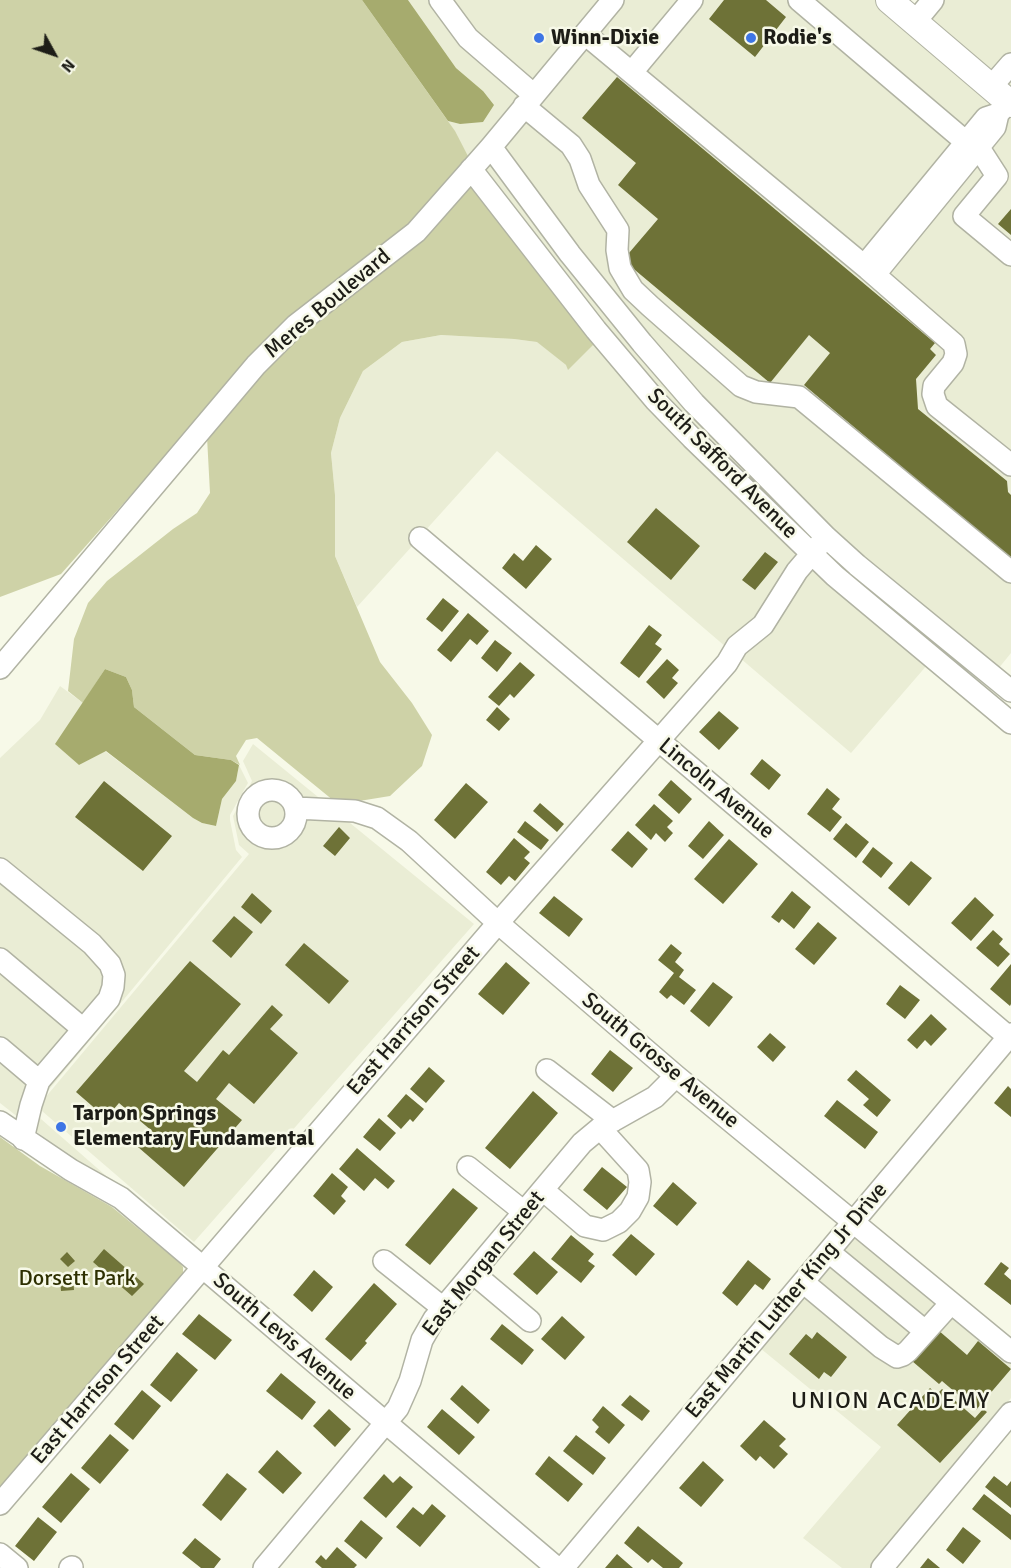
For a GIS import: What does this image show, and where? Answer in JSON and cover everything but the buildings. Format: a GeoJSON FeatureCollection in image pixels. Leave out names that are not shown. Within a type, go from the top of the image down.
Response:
{"type":"FeatureCollection","features":[{"type":"Feature","properties":{"kind":"main road"},"geometry":{"type":"LineString","coordinates":[[889,0],[1002,102]]}},
{"type":"Feature","properties":{"kind":"street"},"geometry":{"type":"LineString","coordinates":[[440,0],[468,38],[571,145],[580,159],[589,185],[618,230],[617,250],[620,268],[633,290],[741,386],[756,392],[799,397],[1011,572]]}},
{"type":"Feature","properties":{"kind":"street","name":"Meres Boulevard"},"geometry":{"type":"LineString","coordinates":[[0,668],[256,365],[296,325],[416,232],[491,147],[613,0]]}},
{"type":"Feature","properties":{"kind":"street"},"geometry":{"type":"LineString","coordinates":[[799,0],[972,145],[997,176],[964,216],[1011,255]]}},
{"type":"Feature","properties":{"kind":"street"},"geometry":{"type":"LineString","coordinates":[[914,23],[933,0]]}},
{"type":"Feature","properties":{"kind":"street"},"geometry":{"type":"LineString","coordinates":[[632,72],[682,3]]}},
{"type":"Feature","properties":{"kind":"street"},"geometry":{"type":"LineString","coordinates":[[585,34],[954,344],[956,354],[953,363],[934,386],[933,394],[937,406],[1011,465]]}},
{"type":"Feature","properties":{"kind":"street"},"geometry":{"type":"LineString","coordinates":[[868,270],[869,260],[972,145],[986,118],[1002,102],[1011,64]]}},
{"type":"Feature","properties":{"kind":"street","name":"South Safford Avenue"},"geometry":{"type":"LineString","coordinates":[[491,147],[570,254],[694,403],[826,537],[857,565],[1007,680]]}},
{"type":"Feature","properties":{"kind":"street","name":"South Safford Avenue"},"geometry":{"type":"LineString","coordinates":[[471,169],[596,330],[656,401],[836,576],[1011,723]]}},
{"type":"Feature","properties":{"kind":"street","name":"East Harrison Street"},"geometry":{"type":"LineString","coordinates":[[0,1504],[498,923],[727,663],[737,646],[763,625],[797,571],[826,537]]}},
{"type":"Feature","properties":{"kind":"street","name":"Lincoln Avenue"},"geometry":{"type":"LineString","coordinates":[[420,538],[1010,1037]]}},
{"type":"Feature","properties":{"kind":"street"},"geometry":{"type":"LineString","coordinates":[[984,700],[1007,680]]}},
{"type":"Feature","properties":{"kind":"street","name":"South Grosse Avenue"},"geometry":{"type":"LineString","coordinates":[[296,808],[355,811],[377,818],[409,841],[498,923],[676,1076],[1011,1352]]}},
{"type":"Feature","properties":{"kind":"street"},"geometry":{"type":"LineString","coordinates":[[0,869],[92,944],[110,964],[114,975],[114,987],[109,999],[39,1081],[23,1138]]}},
{"type":"Feature","properties":{"kind":"street"},"geometry":{"type":"LineString","coordinates":[[0,959],[83,1029]]}},
{"type":"Feature","properties":{"kind":"street","name":"East Martin Luther King Jr Drive"},"geometry":{"type":"LineString","coordinates":[[563,1568],[1010,1037]]}},
{"type":"Feature","properties":{"kind":"street"},"geometry":{"type":"LineString","coordinates":[[0,1048],[39,1081]]}},
{"type":"Feature","properties":{"kind":"street"},"geometry":{"type":"LineString","coordinates":[[543,1190],[585,1226],[603,1230],[619,1222],[630,1211],[639,1197],[640,1182],[638,1170],[606,1125],[547,1070]]}},
{"type":"Feature","properties":{"kind":"street","name":"East Morgan Street"},"geometry":{"type":"LineString","coordinates":[[264,1568],[386,1424],[404,1396],[424,1335],[443,1308],[582,1143],[606,1125],[656,1097],[676,1076]]}},
{"type":"Feature","properties":{"kind":"street","name":"South Levis Avenue"},"geometry":{"type":"LineString","coordinates":[[0,1122],[71,1170],[121,1198],[557,1568]]}},
{"type":"Feature","properties":{"kind":"street"},"geometry":{"type":"LineString","coordinates":[[468,1167],[524,1212]]}},
{"type":"Feature","properties":{"kind":"street"},"geometry":{"type":"LineString","coordinates":[[829,1252],[925,1331]]}},
{"type":"Feature","properties":{"kind":"street"},"geometry":{"type":"LineString","coordinates":[[384,1261],[443,1308]]}},
{"type":"Feature","properties":{"kind":"street"},"geometry":{"type":"LineString","coordinates":[[473,1273],[530,1321]]}},
{"type":"Feature","properties":{"kind":"street"},"geometry":{"type":"LineString","coordinates":[[803,1282],[881,1347],[897,1357],[908,1351],[951,1303]]}},
{"type":"Feature","properties":{"kind":"street"},"geometry":{"type":"LineString","coordinates":[[882,1568],[1011,1413]]}},
{"type":"Feature","properties":{"kind":"street"},"geometry":{"type":"LineString","coordinates":[[0,1554],[17,1568]]}},
{"type":"Feature","properties":{"kind":"shaded area"},"geometry":{"type":"Polygon","coordinates":[[[362,0],[408,0],[456,68],[483,91],[494,105],[483,122],[460,124],[448,121],[362,0]]]}},
{"type":"Feature","properties":{"kind":"shaded area"},"geometry":{"type":"Polygon","coordinates":[[[408,0],[601,0],[469,158],[448,121],[460,124],[483,91],[456,68],[408,0]]]}},
{"type":"Feature","properties":{"kind":"shaded area"},"geometry":{"type":"Polygon","coordinates":[[[625,0],[875,0],[1011,115],[1011,653],[998,669],[862,559],[700,398],[577,250],[502,148],[625,0]]]}},
{"type":"Feature","properties":{"kind":"shaded area"},"geometry":{"type":"Polygon","coordinates":[[[945,0],[1011,0],[1011,94],[926,23],[945,0]]]}},
{"type":"Feature","properties":{"kind":"shaded area"},"geometry":{"type":"Polygon","coordinates":[[[491,161],[813,536],[810,541],[698,433],[603,325],[483,170],[491,161]]]}},
{"type":"Feature","properties":{"kind":"shaded area"},"geometry":{"type":"Polygon","coordinates":[[[441,335],[538,342],[566,365],[596,342],[800,553],[756,619],[726,647],[497,451],[424,532],[418,527],[408,539],[414,544],[357,607],[335,556],[335,495],[331,453],[340,418],[363,371],[402,342],[441,335]]]}},
{"type":"Feature","properties":{"kind":"shaded area"},"geometry":{"type":"Polygon","coordinates":[[[813,566],[928,664],[851,753],[740,658],[813,566]]]}},
{"type":"Feature","properties":{"kind":"shaded area"},"geometry":{"type":"Polygon","coordinates":[[[105,669],[126,677],[132,690],[134,707],[195,755],[231,760],[239,765],[236,781],[222,799],[216,826],[193,818],[106,751],[79,765],[55,744],[105,669]]]}},
{"type":"Feature","properties":{"kind":"shaded area"},"geometry":{"type":"Polygon","coordinates":[[[60,686],[83,703],[56,744],[79,765],[105,751],[193,818],[216,826],[222,799],[236,781],[239,765],[248,783],[230,815],[236,850],[242,857],[37,1104],[37,1112],[41,1119],[128,1195],[84,1169],[0,1103],[0,758],[40,720],[60,686]]]}},
{"type":"Feature","properties":{"kind":"shaded area"},"geometry":{"type":"Polygon","coordinates":[[[253,744],[474,924],[194,1242],[42,1111],[39,1105],[249,854],[239,845],[233,816],[252,781],[243,761],[253,744]]]}},
{"type":"Feature","properties":{"kind":"shaded area"},"geometry":{"type":"Polygon","coordinates":[[[856,1235],[1011,1362],[1011,1398],[870,1568],[842,1568],[803,1538],[881,1447],[760,1348],[856,1235]]]}},
{"type":"Feature","properties":{"kind":"green space"},"geometry":{"type":"Polygon","coordinates":[[[0,0],[362,0],[455,131],[469,158],[409,225],[192,426],[61,574],[0,597],[0,0]]]}},
{"type":"Feature","properties":{"kind":"green space"},"geometry":{"type":"Polygon","coordinates":[[[471,183],[596,342],[568,370],[566,365],[537,342],[441,335],[402,342],[363,371],[340,418],[331,453],[335,495],[335,556],[380,662],[412,703],[432,735],[422,766],[390,796],[353,802],[334,801],[257,738],[246,740],[236,756],[240,765],[231,760],[195,755],[134,707],[132,690],[126,677],[105,669],[83,703],[68,691],[74,639],[88,603],[107,581],[197,513],[210,493],[207,437],[263,372],[303,331],[471,183]]]}},
{"type":"Feature","properties":{"kind":"green space","name":"Dorsett Park"},"geometry":{"type":"Polygon","coordinates":[[[0,1137],[40,1166],[112,1207],[180,1263],[183,1267],[183,1275],[0,1489],[0,1137]]]}},
{"type":"Feature","properties":{"kind":"place","name":"Winn-Dixie"},"geometry":{"type":"Point","coordinates":[539,38]}},
{"type":"Feature","properties":{"kind":"place","name":"Rodie's"},"geometry":{"type":"Point","coordinates":[751,38]}},
{"type":"Feature","properties":{"kind":"place","name":"Tarpon Springs Elementary Fundamental"},"geometry":{"type":"Point","coordinates":[61,1127]}},
{"type":"Feature","properties":{"kind":"district","name":"UNION ACADEMY"},"geometry":{"type":"Point","coordinates":[891,1402]}}]}
